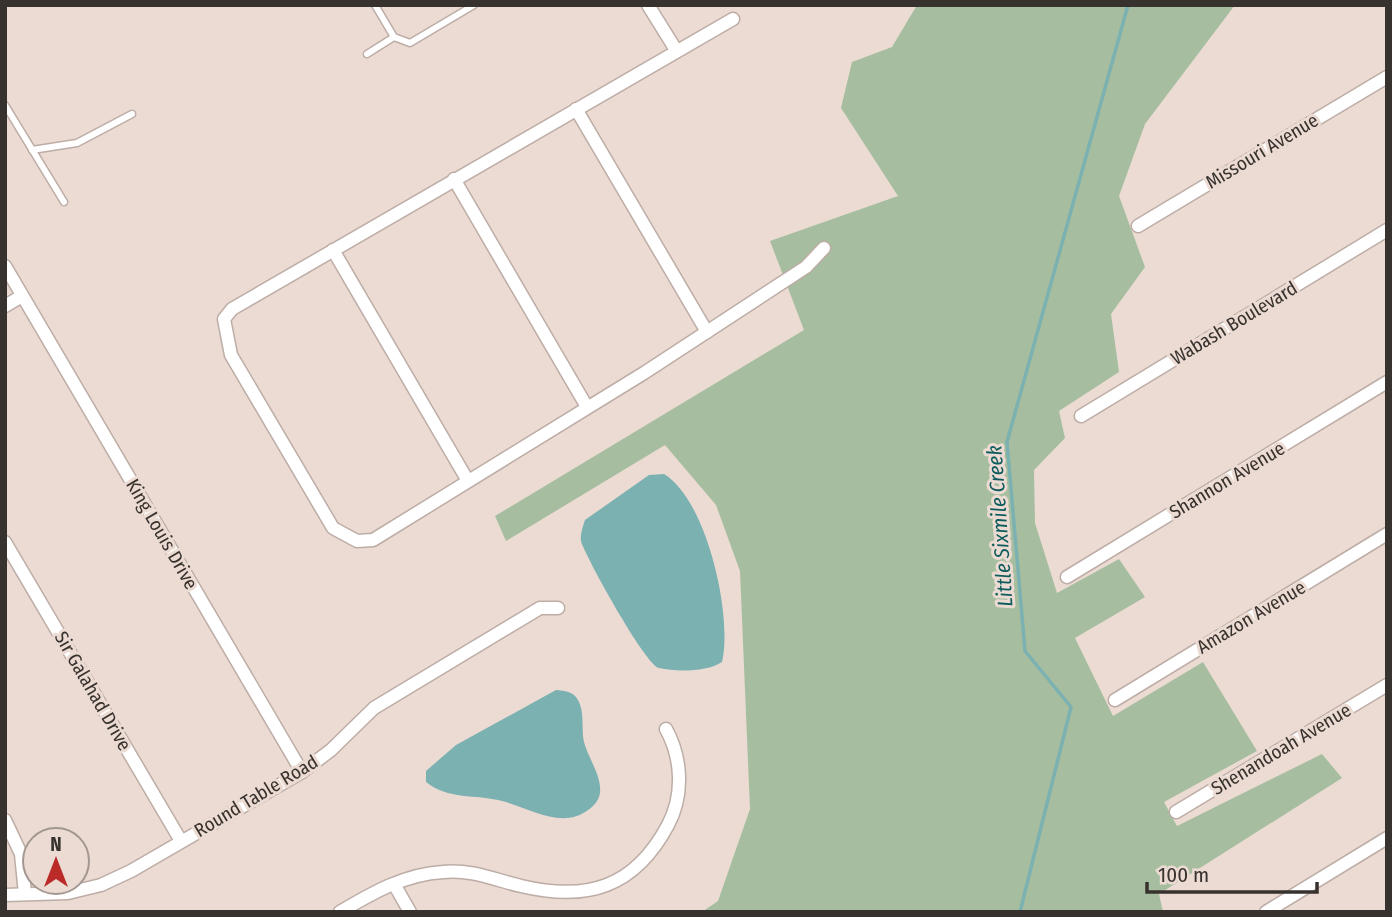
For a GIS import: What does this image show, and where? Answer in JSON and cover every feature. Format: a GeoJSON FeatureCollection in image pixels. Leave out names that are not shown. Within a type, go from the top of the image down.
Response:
{"type":"FeatureCollection","features":[{"type":"Feature","properties":{"kind":"street"},"geometry":{"type":"LineString","coordinates":[[648,5],[676,50]]}},
{"type":"Feature","properties":{"kind":"street"},"geometry":{"type":"LineString","coordinates":[[733,19],[232,309],[224,319],[231,355],[333,528],[346,538],[357,541],[373,540],[707,332],[806,267],[824,248]]}},
{"type":"Feature","properties":{"kind":"street","name":"Missouri Avenue"},"geometry":{"type":"LineString","coordinates":[[1138,226],[1387,77]]}},
{"type":"Feature","properties":{"kind":"street"},"geometry":{"type":"LineString","coordinates":[[576,108],[707,332]]}},
{"type":"Feature","properties":{"kind":"street"},"geometry":{"type":"LineString","coordinates":[[454,179],[587,407]]}},
{"type":"Feature","properties":{"kind":"street","name":"Wabash Boulevard"},"geometry":{"type":"LineString","coordinates":[[1081,416],[1387,230]]}},
{"type":"Feature","properties":{"kind":"street"},"geometry":{"type":"LineString","coordinates":[[333,250],[468,481]]}},
{"type":"Feature","properties":{"kind":"street","name":"King Louis Drive"},"geometry":{"type":"LineString","coordinates":[[5,266],[302,772]]}},
{"type":"Feature","properties":{"kind":"street"},"geometry":{"type":"LineString","coordinates":[[5,306],[22,296]]}},
{"type":"Feature","properties":{"kind":"street","name":"Shannon Avenue"},"geometry":{"type":"LineString","coordinates":[[1067,577],[1387,382]]}},
{"type":"Feature","properties":{"kind":"street","name":"Amazon Avenue"},"geometry":{"type":"LineString","coordinates":[[1115,699],[1387,534]]}},
{"type":"Feature","properties":{"kind":"street","name":"Sir Galahad Drive"},"geometry":{"type":"LineString","coordinates":[[5,542],[181,841]]}},
{"type":"Feature","properties":{"kind":"street","name":"Round Table Road"},"geometry":{"type":"LineString","coordinates":[[91,887],[131,871],[302,772],[331,750],[374,708],[540,608],[558,608]]}},
{"type":"Feature","properties":{"kind":"street","name":"Shenandoah Avenue"},"geometry":{"type":"LineString","coordinates":[[1176,812],[1387,685]]}},
{"type":"Feature","properties":{"kind":"street"},"geometry":{"type":"LineString","coordinates":[[340,912],[394,884],[424,874],[470,872],[537,889],[577,892],[606,887],[624,878],[654,851],[670,820],[680,772],[677,748],[666,729]]}},
{"type":"Feature","properties":{"kind":"street"},"geometry":{"type":"LineString","coordinates":[[5,820],[21,852]]}},
{"type":"Feature","properties":{"kind":"street"},"geometry":{"type":"LineString","coordinates":[[1266,912],[1387,838]]}},
{"type":"Feature","properties":{"kind":"street"},"geometry":{"type":"LineString","coordinates":[[394,884],[410,912]]}},
{"type":"Feature","properties":{"kind":"lane"},"geometry":{"type":"LineString","coordinates":[[375,5],[394,37],[410,43],[474,5]]}},
{"type":"Feature","properties":{"kind":"lane"},"geometry":{"type":"LineString","coordinates":[[368,54],[394,37]]}},
{"type":"Feature","properties":{"kind":"lane"},"geometry":{"type":"LineString","coordinates":[[5,104],[64,202]]}},
{"type":"Feature","properties":{"kind":"lane"},"geometry":{"type":"LineString","coordinates":[[32,150],[77,143],[132,114]]}},
{"type":"Feature","properties":{"kind":"green space"},"geometry":{"type":"Polygon","coordinates":[[[917,5],[1235,5],[1145,124],[1119,196],[1145,267],[1111,314],[1119,372],[1059,411],[1065,438],[1034,470],[1035,523],[1057,593],[1119,559],[1145,597],[1075,638],[1113,716],[1203,662],[1257,751],[1164,802],[1177,826],[1322,754],[1342,778],[1159,894],[1163,912],[702,912],[718,901],[750,809],[740,571],[716,505],[665,445],[506,541],[495,516],[804,330],[770,241],[898,196],[841,108],[852,62],[892,47],[917,5]]]}},
{"type":"Feature","properties":{"kind":"water"},"geometry":{"type":"Polygon","coordinates":[[[664,474],[679,488],[693,508],[713,560],[720,589],[724,617],[722,662],[708,668],[674,670],[659,668],[652,663],[617,609],[581,541],[585,520],[649,475],[664,474]]]}},
{"type":"Feature","properties":{"kind":"water"},"geometry":{"type":"Polygon","coordinates":[[[556,690],[571,693],[580,705],[584,742],[600,787],[597,800],[588,810],[578,816],[556,818],[502,801],[443,792],[426,782],[426,771],[456,745],[556,690]]]}},
{"type":"Feature","properties":{"kind":"waterway","name":"Little Sixmile Creek"},"geometry":{"type":"LineString","coordinates":[[1020,912],[1071,707],[1025,651],[1007,442],[1128,5]]}}]}
